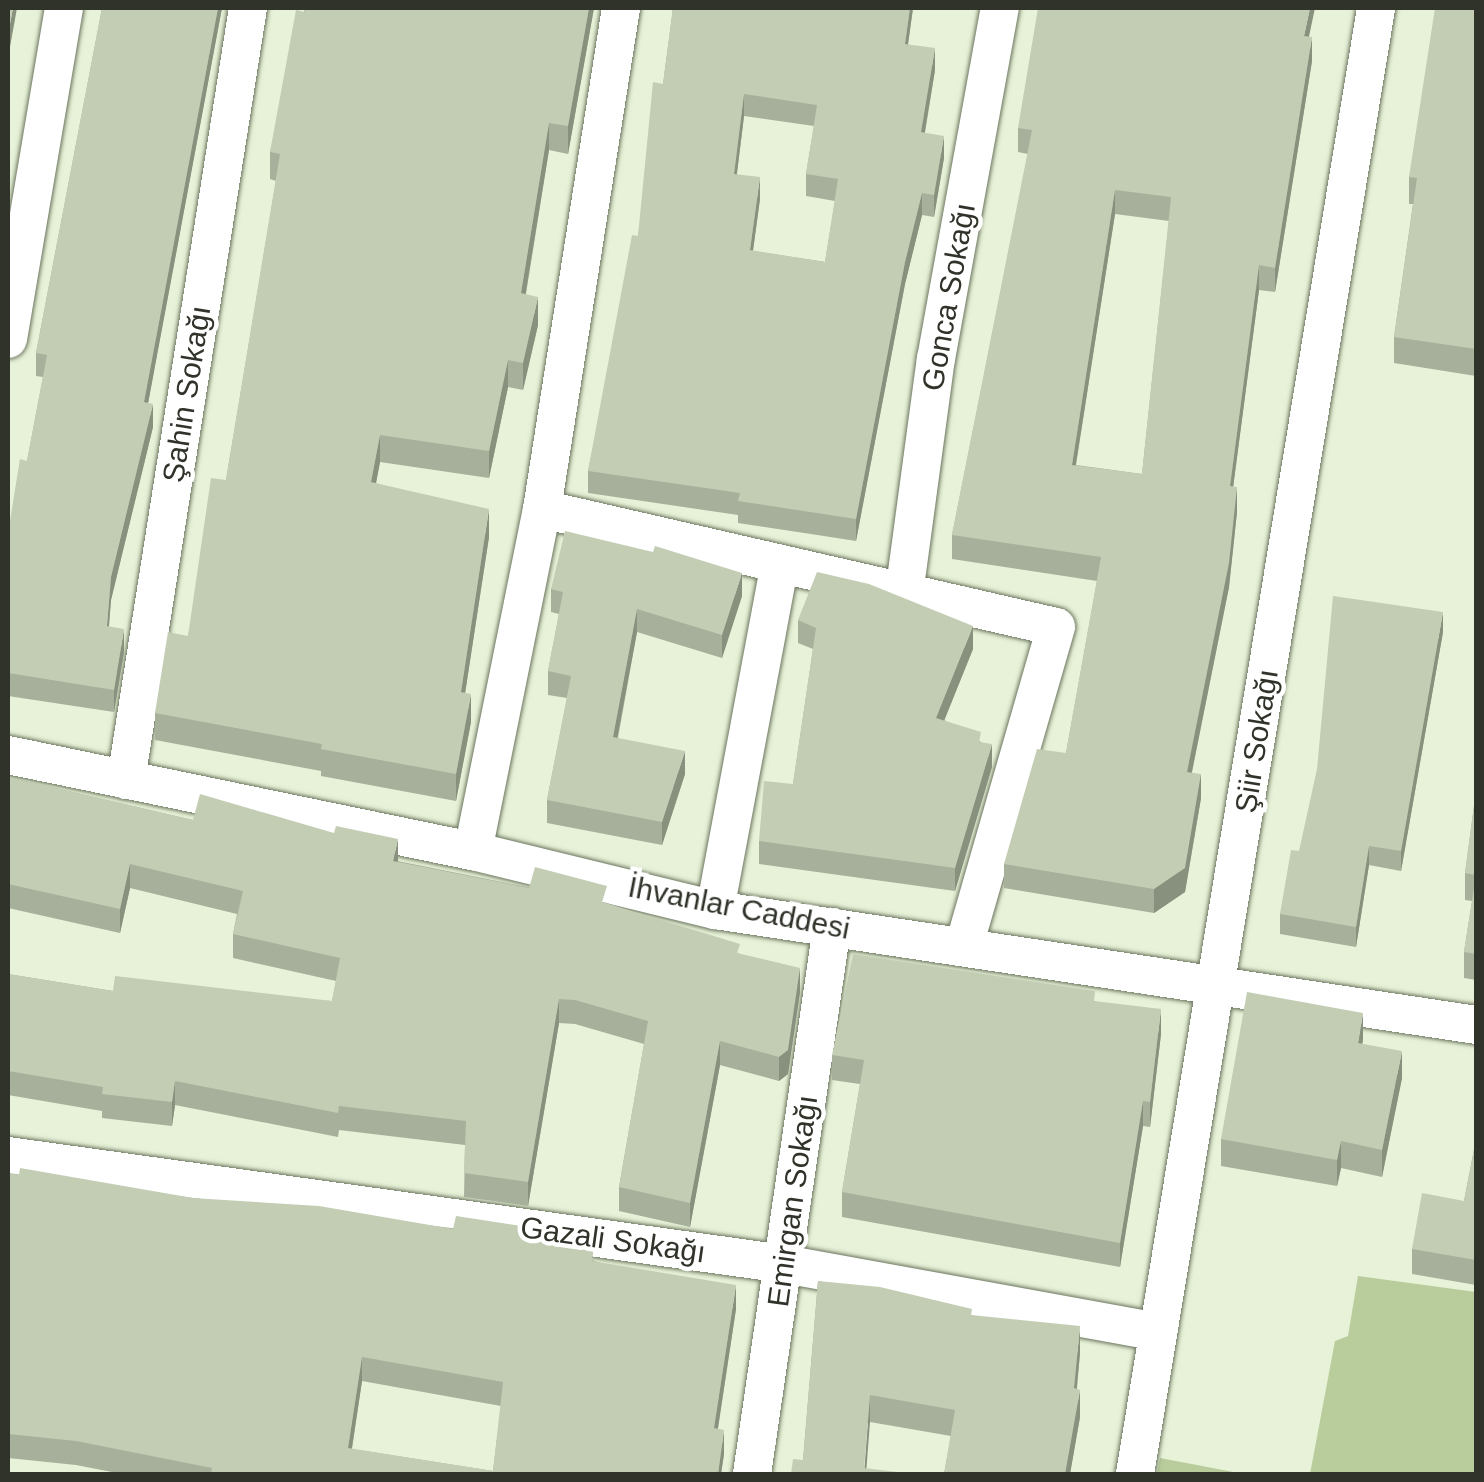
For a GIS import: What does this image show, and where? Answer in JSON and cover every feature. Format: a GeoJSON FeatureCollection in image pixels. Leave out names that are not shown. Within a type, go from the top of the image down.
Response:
{"type":"FeatureCollection","features":[{"type":"Feature","properties":{"kind":"street"},"geometry":{"type":"LineString","coordinates":[[8,339],[64,8]]}},
{"type":"Feature","properties":{"kind":"street","name":"Şahin Sokağı"},"geometry":{"type":"LineString","coordinates":[[126,780],[248,8]]}},
{"type":"Feature","properties":{"kind":"street"},"geometry":{"type":"LineString","coordinates":[[474,850],[542,509],[621,8]]}},
{"type":"Feature","properties":{"kind":"street","name":"Gonca Sokağı"},"geometry":{"type":"LineString","coordinates":[[905,587],[936,359],[1000,8]]}},
{"type":"Feature","properties":{"kind":"street","name":"Şiir Sokağı"},"geometry":{"type":"LineString","coordinates":[[1135,1474],[1376,8]]}},
{"type":"Feature","properties":{"kind":"street"},"geometry":{"type":"LineString","coordinates":[[542,509],[780,564],[905,587],[1056,626],[964,946]]}},
{"type":"Feature","properties":{"kind":"street"},"geometry":{"type":"LineString","coordinates":[[715,910],[780,564]]}},
{"type":"Feature","properties":{"kind":"street","name":"İhvanlar Caddesi"},"geometry":{"type":"LineString","coordinates":[[8,755],[474,850],[715,910],[1476,1025]]}},
{"type":"Feature","properties":{"kind":"street","name":"Emirgan Sokağı"},"geometry":{"type":"LineString","coordinates":[[752,1474],[832,927]]}},
{"type":"Feature","properties":{"kind":"street","name":"Gazali Sokağı"},"geometry":{"type":"LineString","coordinates":[[8,1156],[784,1264],[1157,1332]]}},
{"type":"Feature","properties":{"kind":"green space"},"geometry":{"type":"Polygon","coordinates":[[[1358,1276],[1476,1292],[1475,1474],[1310,1474],[1335,1341],[1348,1336],[1358,1276]]]}},
{"type":"Feature","properties":{"kind":"green space"},"geometry":{"type":"Polygon","coordinates":[[[1160,1458],[1244,1474],[1157,1474],[1160,1458]]]}},
{"type":"Feature","properties":{"kind":"building"},"geometry":{"type":"Polygon","coordinates":[[[8,8],[13,8],[8,34],[8,8]]]}},
{"type":"Feature","properties":{"kind":"building"},"geometry":{"type":"Polygon","coordinates":[[[102,8],[218,8],[144,402],[153,404],[111,577],[107,626],[124,629],[114,690],[8,673],[8,533],[20,459],[27,461],[47,355],[36,353],[102,8]]]}},
{"type":"Feature","properties":{"kind":"building"},"geometry":{"type":"Polygon","coordinates":[[[305,8],[589,8],[568,126],[549,123],[521,293],[538,297],[523,363],[508,360],[489,451],[380,435],[371,482],[489,509],[461,692],[471,694],[456,774],[155,713],[168,632],[188,636],[211,478],[226,480],[280,154],[270,152],[296,10],[305,12],[305,8]]]}},
{"type":"Feature","properties":{"kind":"building"},"geometry":{"type":"Polygon","coordinates":[[[673,8],[910,8],[905,44],[935,48],[921,132],[944,136],[934,195],[922,193],[905,262],[856,519],[738,501],[740,493],[588,471],[632,235],[638,236],[653,82],[663,84],[673,8]],[[744,94],[734,174],[760,177],[750,250],[825,262],[838,179],[806,174],[817,105],[744,94]]]}},
{"type":"Feature","properties":{"kind":"building"},"geometry":{"type":"Polygon","coordinates":[[[1038,8],[1310,8],[1304,36],[1312,37],[1275,268],[1259,265],[1230,486],[1237,487],[1229,563],[1187,772],[1201,774],[1185,868],[1154,889],[1004,864],[1037,749],[1066,753],[1101,557],[952,535],[1032,130],[1018,128],[1038,8]],[[1115,190],[1072,465],[1142,474],[1171,197],[1115,190]]]}},
{"type":"Feature","properties":{"kind":"building"},"geometry":{"type":"Polygon","coordinates":[[[1435,8],[1476,8],[1476,349],[1394,337],[1417,178],[1409,177],[1435,8]]]}},
{"type":"Feature","properties":{"kind":"building"},"geometry":{"type":"Polygon","coordinates":[[[565,531],[653,552],[655,546],[742,573],[722,635],[637,609],[613,737],[685,751],[662,822],[547,800],[571,676],[548,671],[563,592],[551,589],[565,531]]]}},
{"type":"Feature","properties":{"kind":"building"},"geometry":{"type":"Polygon","coordinates":[[[817,572],[869,584],[973,626],[936,718],[981,732],[979,742],[992,744],[955,868],[759,841],[764,781],[793,784],[816,628],[798,620],[817,572]]]}},
{"type":"Feature","properties":{"kind":"building"},"geometry":{"type":"Polygon","coordinates":[[[1333,596],[1443,612],[1401,851],[1369,846],[1356,927],[1280,914],[1291,850],[1299,851],[1317,769],[1333,596]]]}},
{"type":"Feature","properties":{"kind":"building"},"geometry":{"type":"Polygon","coordinates":[[[8,777],[193,820],[200,794],[334,833],[336,826],[398,839],[393,861],[529,888],[535,867],[607,886],[602,902],[740,944],[737,953],[800,968],[788,1050],[779,1057],[720,1041],[690,1203],[619,1187],[648,1021],[575,1000],[559,999],[528,1182],[464,1173],[466,1121],[339,1106],[338,1113],[175,1081],[172,1102],[102,1094],[103,1087],[8,1071],[8,974],[113,991],[115,976],[332,1001],[340,958],[233,934],[243,891],[130,864],[120,909],[8,884],[8,777]]]}},
{"type":"Feature","properties":{"kind":"building"},"geometry":{"type":"Polygon","coordinates":[[[1476,791],[1476,875],[1465,873],[1476,791]]]}},
{"type":"Feature","properties":{"kind":"building"},"geometry":{"type":"Polygon","coordinates":[[[1476,875],[1476,954],[1464,952],[1476,875]]]}},
{"type":"Feature","properties":{"kind":"building"},"geometry":{"type":"Polygon","coordinates":[[[853,954],[1095,991],[1094,1001],[1161,1009],[1150,1102],[1143,1101],[1120,1243],[842,1192],[864,1060],[832,1055],[853,954]]]}},
{"type":"Feature","properties":{"kind":"building"},"geometry":{"type":"Polygon","coordinates":[[[1247,992],[1363,1013],[1358,1043],[1402,1051],[1382,1150],[1341,1141],[1337,1160],[1221,1139],[1247,992]]]}},
{"type":"Feature","properties":{"kind":"building"},"geometry":{"type":"Polygon","coordinates":[[[1476,1139],[1476,1260],[1412,1249],[1422,1193],[1464,1201],[1476,1139]]]}},
{"type":"Feature","properties":{"kind":"building"},"geometry":{"type":"Polygon","coordinates":[[[20,1168],[193,1198],[319,1206],[453,1229],[456,1216],[521,1226],[519,1236],[594,1246],[592,1261],[736,1285],[714,1428],[724,1430],[718,1474],[211,1474],[212,1468],[76,1441],[8,1434],[8,1173],[19,1175],[20,1168]],[[362,1357],[348,1448],[493,1471],[503,1382],[362,1357]]]}},
{"type":"Feature","properties":{"kind":"building"},"geometry":{"type":"Polygon","coordinates":[[[818,1281],[880,1287],[972,1309],[971,1315],[1080,1326],[1074,1388],[1080,1390],[1065,1474],[944,1474],[955,1410],[870,1395],[864,1468],[914,1474],[791,1474],[793,1459],[803,1460],[818,1281]]]}}]}
